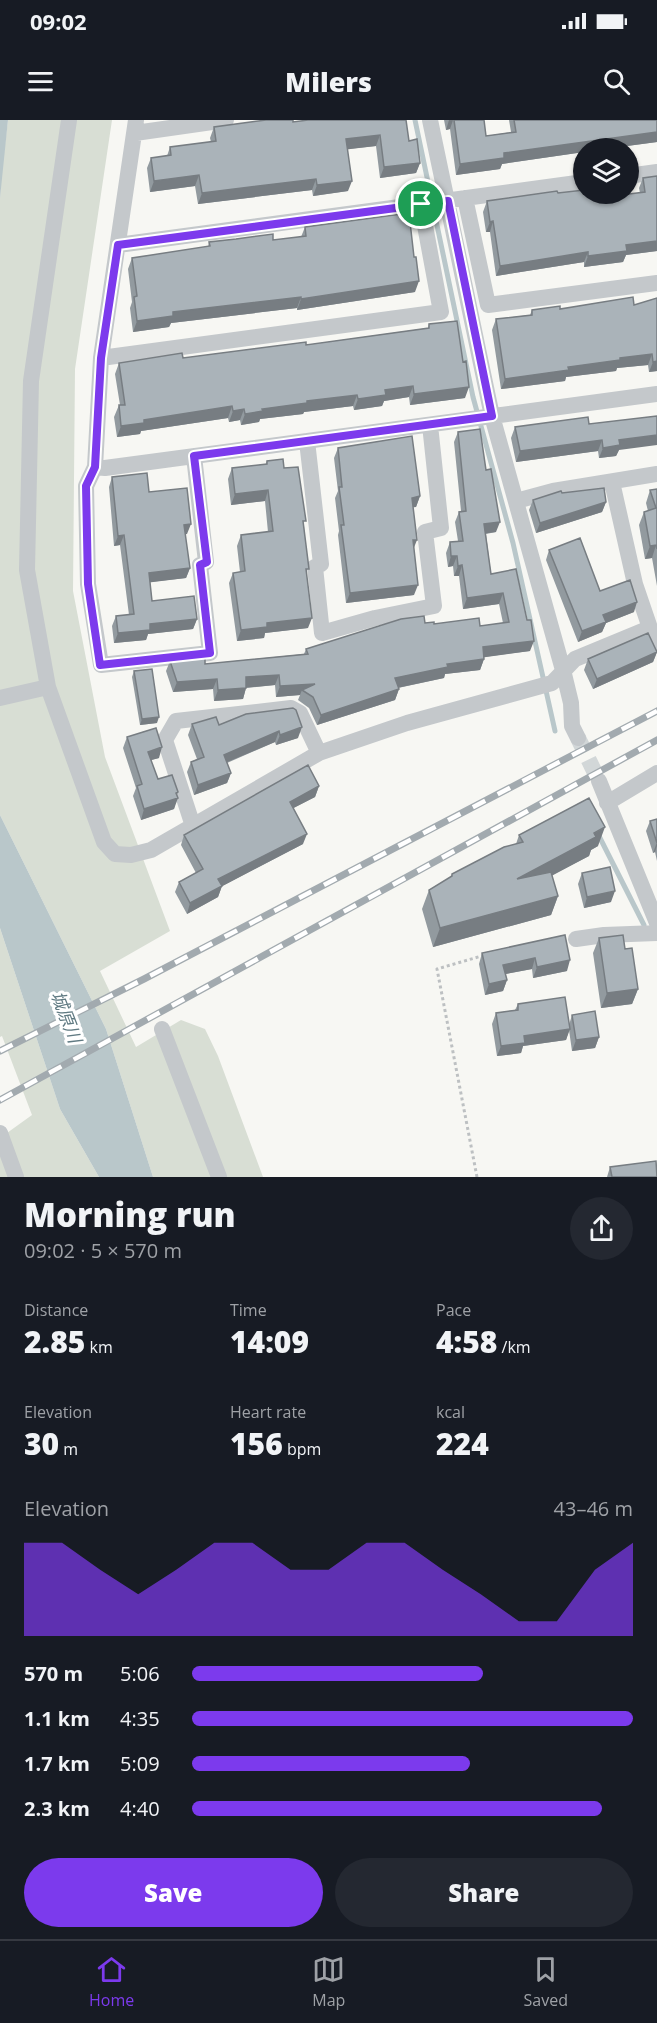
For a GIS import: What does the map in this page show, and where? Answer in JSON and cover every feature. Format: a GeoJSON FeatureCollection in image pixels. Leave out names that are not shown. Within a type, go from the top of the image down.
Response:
{"type":"FeatureCollection","features":[{"type":"Feature","properties":{"kind":"street"},"geometry":{"type":"LineString","coordinates":[[69,120],[31,381],[27,570],[48,687],[104,842],[115,854],[131,855],[151,850],[319,753],[407,723],[545,685],[575,659],[654,636],[635,584],[612,482]]}},
{"type":"Feature","properties":{"kind":"street"},"geometry":{"type":"LineString","coordinates":[[194,456],[207,562],[200,565],[210,653],[100,665],[88,584],[86,486],[95,467],[101,358],[136,127],[226,120]]}},
{"type":"Feature","properties":{"kind":"street"},"geometry":{"type":"LineString","coordinates":[[430,120],[483,417],[516,501],[563,670],[571,703],[572,726],[578,738]]}},
{"type":"Feature","properties":{"kind":"street"},"geometry":{"type":"LineString","coordinates":[[639,174],[657,172]]}},
{"type":"Feature","properties":{"kind":"street"},"geometry":{"type":"LineString","coordinates":[[118,245],[573,183]]}},
{"type":"Feature","properties":{"kind":"street"},"geometry":{"type":"LineString","coordinates":[[465,198],[488,305],[657,283]]}},
{"type":"Feature","properties":{"kind":"street"},"geometry":{"type":"LineString","coordinates":[[101,358],[441,312],[421,204]]}},
{"type":"Feature","properties":{"kind":"street"},"geometry":{"type":"LineString","coordinates":[[95,467],[105,468],[657,394]]}},
{"type":"Feature","properties":{"kind":"street"},"geometry":{"type":"LineString","coordinates":[[307,441],[321,564],[315,567],[322,633],[375,618],[434,606],[425,532],[441,528],[430,424]]}},
{"type":"Feature","properties":{"kind":"street"},"geometry":{"type":"LineString","coordinates":[[516,501],[553,491],[657,474]]}},
{"type":"Feature","properties":{"kind":"street"},"geometry":{"type":"LineString","coordinates":[[0,698],[48,687]]}},
{"type":"Feature","properties":{"kind":"street"},"geometry":{"type":"LineString","coordinates":[[193,826],[165,740],[176,721],[291,708],[300,713],[319,753]]}},
{"type":"Feature","properties":{"kind":"street"},"geometry":{"type":"LineString","coordinates":[[607,803],[657,772]]}},
{"type":"Feature","properties":{"kind":"street"},"geometry":{"type":"LineString","coordinates":[[599,781],[657,923]]}},
{"type":"Feature","properties":{"kind":"street"},"geometry":{"type":"LineString","coordinates":[[576,939],[604,935],[657,933]]}},
{"type":"Feature","properties":{"kind":"street"},"geometry":{"type":"LineString","coordinates":[[162,1029],[219,1177]]}},
{"type":"Feature","properties":{"kind":"street"},"geometry":{"type":"LineString","coordinates":[[0,1133],[16,1177]]}},
{"type":"Feature","properties":{"kind":"path"},"geometry":{"type":"LineString","coordinates":[[477,1177],[437,969],[495,952]]}},
{"type":"Feature","properties":{"kind":"shaded area"},"geometry":{"type":"Polygon","coordinates":[[[8,120],[112,120],[75,369],[73,591],[105,757],[170,931],[100,971],[136,1047],[181,1020],[205,1029],[218,1056],[263,1177],[153,1177],[106,1029],[0,815],[0,198],[8,120]]]}},
{"type":"Feature","properties":{"kind":"shaded area"},"geometry":{"type":"Polygon","coordinates":[[[0,928],[60,1109],[99,1177],[0,1177],[0,1138],[32,1115],[2,1036],[0,1037],[0,928]]]}},
{"type":"Feature","properties":{"kind":"water"},"geometry":{"type":"Polygon","coordinates":[[[0,120],[8,120],[0,198],[0,120]]]}},
{"type":"Feature","properties":{"kind":"water","name":"城原川"},"geometry":{"type":"Polygon","coordinates":[[[0,815],[106,1029],[153,1177],[99,1177],[60,1109],[0,928],[0,815]]]}},
{"type":"Feature","properties":{"kind":"building"},"geometry":{"type":"Polygon","coordinates":[[[266,120],[293,120],[293,122],[406,120],[409,141],[417,139],[420,163],[384,167],[380,135],[346,139],[352,181],[317,185],[316,179],[202,193],[199,175],[154,181],[151,158],[171,155],[170,147],[216,141],[214,127],[266,120]]]}},
{"type":"Feature","properties":{"kind":"building"},"geometry":{"type":"Polygon","coordinates":[[[454,120],[484,120],[486,136],[516,132],[514,120],[657,120],[657,132],[613,138],[573,138],[573,144],[504,153],[504,158],[460,164],[454,120]]]}},
{"type":"Feature","properties":{"kind":"building"},"geometry":{"type":"Polygon","coordinates":[[[657,176],[657,241],[626,245],[627,251],[588,256],[588,252],[500,266],[493,221],[490,222],[487,201],[557,191],[558,193],[573,191],[573,204],[639,204],[639,193],[645,192],[643,178],[657,176]]]}},
{"type":"Feature","properties":{"kind":"building"},"geometry":{"type":"Polygon","coordinates":[[[409,213],[419,281],[301,299],[301,297],[173,312],[173,316],[137,321],[134,297],[137,296],[132,258],[210,246],[209,242],[273,234],[273,240],[306,236],[305,227],[409,213]]]}},
{"type":"Feature","properties":{"kind":"building"},"geometry":{"type":"Polygon","coordinates":[[[633,297],[634,305],[657,298],[657,361],[653,362],[652,354],[568,367],[569,370],[505,379],[496,319],[532,315],[532,310],[560,306],[560,309],[633,297]]]}},
{"type":"Feature","properties":{"kind":"building"},"geometry":{"type":"Polygon","coordinates":[[[457,321],[469,387],[414,394],[413,386],[385,390],[386,395],[358,399],[357,395],[307,401],[307,403],[262,409],[263,411],[245,414],[244,409],[233,411],[232,406],[144,420],[144,423],[121,426],[119,405],[125,405],[119,363],[182,353],[183,358],[306,342],[306,345],[429,328],[429,324],[457,321]]]}},
{"type":"Feature","properties":{"kind":"building"},"geometry":{"type":"Polygon","coordinates":[[[657,416],[657,435],[619,440],[620,445],[603,448],[602,440],[520,451],[515,427],[588,417],[589,424],[657,416]]]}},
{"type":"Feature","properties":{"kind":"building"},"geometry":{"type":"Polygon","coordinates":[[[480,429],[486,470],[491,469],[500,522],[484,524],[491,574],[516,569],[527,620],[531,620],[534,641],[483,647],[484,659],[447,664],[448,667],[395,678],[399,689],[321,715],[313,697],[302,690],[315,684],[280,686],[279,675],[246,677],[246,688],[218,690],[217,679],[177,682],[170,661],[205,658],[205,664],[308,654],[306,649],[401,619],[424,616],[425,623],[434,622],[434,624],[479,618],[480,626],[509,622],[503,593],[467,598],[462,565],[458,566],[457,556],[451,556],[450,542],[463,541],[459,512],[466,511],[458,432],[480,429]]]}},
{"type":"Feature","properties":{"kind":"building"},"geometry":{"type":"Polygon","coordinates":[[[412,436],[420,496],[412,498],[417,540],[413,540],[418,585],[350,593],[341,525],[344,525],[339,487],[342,487],[338,448],[412,436]]]}},
{"type":"Feature","properties":{"kind":"building"},"geometry":{"type":"Polygon","coordinates":[[[283,459],[284,468],[298,467],[306,521],[303,521],[312,618],[267,623],[267,627],[241,630],[233,573],[245,571],[241,535],[273,531],[268,490],[235,494],[232,468],[267,464],[267,461],[283,459]]]}},
{"type":"Feature","properties":{"kind":"building"},"geometry":{"type":"Polygon","coordinates":[[[147,473],[149,492],[187,488],[191,524],[184,525],[190,568],[149,573],[152,601],[194,596],[197,619],[150,624],[150,630],[118,633],[116,616],[134,614],[124,535],[118,536],[112,477],[147,473]]]}},
{"type":"Feature","properties":{"kind":"building"},"geometry":{"type":"Polygon","coordinates":[[[604,488],[606,502],[540,523],[533,500],[561,491],[562,493],[604,488]]]}},
{"type":"Feature","properties":{"kind":"building"},"geometry":{"type":"Polygon","coordinates":[[[657,489],[657,549],[656,545],[650,546],[644,512],[656,508],[650,490],[657,489]]]}},
{"type":"Feature","properties":{"kind":"building"},"geometry":{"type":"Polygon","coordinates":[[[580,538],[600,591],[630,580],[637,602],[603,615],[606,622],[582,631],[549,550],[580,538]]]}},
{"type":"Feature","properties":{"kind":"building"},"geometry":{"type":"Polygon","coordinates":[[[648,633],[657,652],[597,679],[588,659],[648,633]]]}},
{"type":"Feature","properties":{"kind":"building"},"geometry":{"type":"Polygon","coordinates":[[[152,669],[159,717],[142,719],[134,671],[152,669]]]}},
{"type":"Feature","properties":{"kind":"building"},"geometry":{"type":"Polygon","coordinates":[[[293,708],[296,710],[302,727],[280,735],[279,731],[224,755],[231,773],[198,785],[191,762],[204,757],[192,724],[216,717],[219,725],[246,714],[293,708]]]}},
{"type":"Feature","properties":{"kind":"building"},"geometry":{"type":"Polygon","coordinates":[[[156,728],[162,747],[148,752],[158,779],[172,775],[178,798],[144,809],[137,786],[142,784],[127,737],[156,728]]]}},
{"type":"Feature","properties":{"kind":"building"},"geometry":{"type":"Polygon","coordinates":[[[308,765],[319,786],[290,802],[307,834],[218,879],[222,886],[190,903],[179,882],[203,869],[184,835],[308,765]]]}},
{"type":"Feature","properties":{"kind":"building"},"geometry":{"type":"Polygon","coordinates":[[[589,798],[605,827],[594,833],[596,837],[517,879],[551,872],[558,896],[440,928],[429,890],[452,874],[504,847],[523,842],[519,835],[589,798]]]}},
{"type":"Feature","properties":{"kind":"building"},"geometry":{"type":"Polygon","coordinates":[[[657,819],[657,843],[650,821],[657,819]]]}},
{"type":"Feature","properties":{"kind":"building"},"geometry":{"type":"Polygon","coordinates":[[[610,867],[615,891],[587,897],[582,873],[610,867]]]}},
{"type":"Feature","properties":{"kind":"building"},"geometry":{"type":"Polygon","coordinates":[[[565,935],[570,960],[537,967],[535,958],[503,965],[507,980],[489,984],[482,953],[565,935]]]}},
{"type":"Feature","properties":{"kind":"building"},"geometry":{"type":"Polygon","coordinates":[[[623,935],[625,949],[632,948],[638,989],[607,993],[599,938],[623,935]]]}},
{"type":"Feature","properties":{"kind":"building"},"geometry":{"type":"Polygon","coordinates":[[[565,997],[570,1029],[524,1036],[525,1043],[501,1046],[496,1013],[518,1010],[518,1004],[565,997]]]}},
{"type":"Feature","properties":{"kind":"building"},"geometry":{"type":"Polygon","coordinates":[[[595,1011],[599,1037],[576,1040],[572,1015],[595,1011]]]}},
{"type":"Feature","properties":{"kind":"building"},"geometry":{"type":"Polygon","coordinates":[[[656,1161],[657,1177],[612,1177],[610,1167],[656,1161]]]}},
{"type":"Feature","properties":{"kind":"waterway"},"geometry":{"type":"LineString","coordinates":[[415,120],[473,397],[513,543],[555,731]]}},
{"type":"Feature","properties":{"kind":"waterway"},"geometry":{"type":"LineString","coordinates":[[598,834],[644,925]]}},
{"type":"Feature","properties":{"kind":"tunnel"},"geometry":{"type":"LineString","coordinates":[[578,738],[599,781]]}},
{"type":"Feature","properties":{"kind":"railway"},"geometry":{"type":"LineString","coordinates":[[0,1051],[144,979],[657,711]]}},
{"type":"Feature","properties":{"kind":"railway"},"geometry":{"type":"LineString","coordinates":[[0,1100],[657,740]]}},
{"type":"Feature","properties":{"kind":"route"},"geometry":{"type":"LineString","coordinates":[[448,201],[492,416],[194,456],[207,562],[200,565],[210,653],[100,665],[88,584],[86,486],[95,467],[101,358],[118,245],[421,204],[448,201]]}}]}
